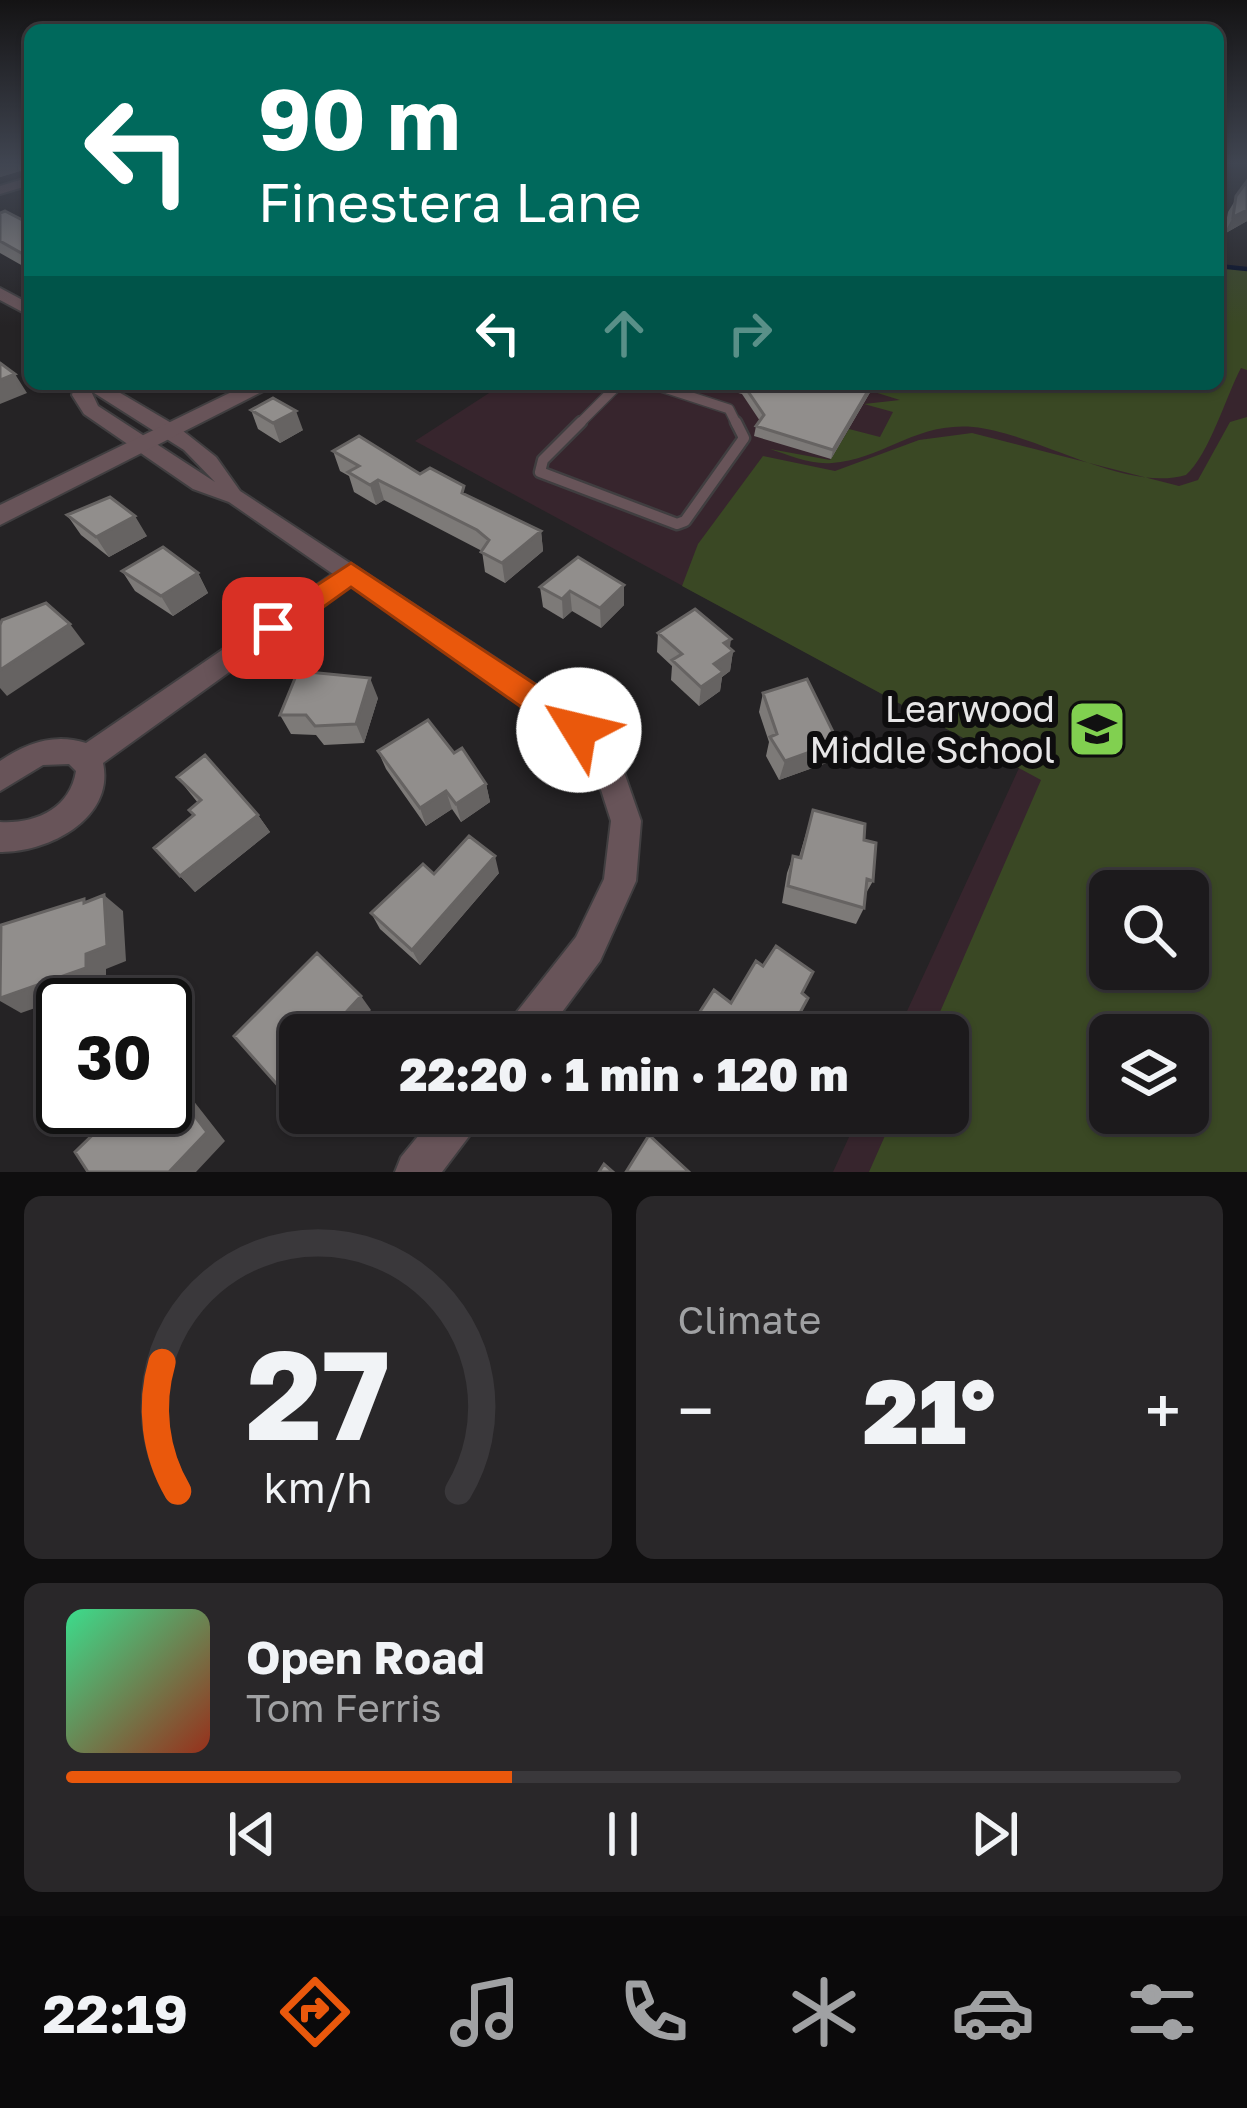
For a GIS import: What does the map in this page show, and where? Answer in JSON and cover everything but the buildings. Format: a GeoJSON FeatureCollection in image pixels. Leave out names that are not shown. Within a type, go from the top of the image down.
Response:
{"type":"FeatureCollection","features":[{"type":"Feature","properties":{"kind":"street"},"geometry":{"type":"LineString","coordinates":[[84,390],[81,395],[91,410],[200,484],[230,492],[351,573],[579,730],[608,764],[621,795],[626,851],[610,911],[588,949],[538,1014]]}},
{"type":"Feature","properties":{"kind":"street"},"geometry":{"type":"LineString","coordinates":[[98,390],[218,468],[230,492]]}},
{"type":"Feature","properties":{"kind":"street"},"geometry":{"type":"LineString","coordinates":[[0,516],[254,390]]}},
{"type":"Feature","properties":{"kind":"street"},"geometry":{"type":"LineString","coordinates":[[86,759],[351,573]]}},
{"type":"Feature","properties":{"kind":"street"},"geometry":{"type":"LineString","coordinates":[[0,778],[49,752],[68,750],[86,759]]}},
{"type":"Feature","properties":{"kind":"street"},"geometry":{"type":"LineString","coordinates":[[0,837],[40,832],[74,809],[90,784],[86,759]]}},
{"type":"Feature","properties":{"kind":"street"},"geometry":{"type":"LineString","coordinates":[[416,1172],[446,1134]]}},
{"type":"Feature","properties":{"kind":"lane"},"geometry":{"type":"LineString","coordinates":[[613,390],[543,460],[541,472],[677,524],[686,521],[744,437],[729,410],[670,390]]}},
{"type":"Feature","properties":{"kind":"shaded area","name":"Learwood Middle School"},"geometry":{"type":"Polygon","coordinates":[[[1247,272],[1247,1172],[833,1172],[850,1134],[969,1134],[969,1014],[906,1014],[1019,768],[415,441],[494,390],[1224,390],[1224,361],[1247,272]]]}},
{"type":"Feature","properties":{"kind":"green space"},"geometry":{"type":"Polygon","coordinates":[[[1224,268],[1247,271],[1247,370],[1241,368],[1210,440],[1186,475],[1136,476],[973,427],[934,430],[832,463],[770,449],[830,460],[849,429],[880,437],[893,412],[864,404],[900,400],[871,391],[1224,390],[1224,268]]]}},
{"type":"Feature","properties":{"kind":"green space","name":"Learwood Middle School"},"geometry":{"type":"Polygon","coordinates":[[[1247,417],[1247,1172],[869,1172],[886,1134],[969,1134],[969,1014],[939,1014],[1041,780],[682,586],[698,544],[763,456],[835,471],[919,440],[972,433],[1179,486],[1198,480],[1230,422],[1247,417]]]}},
{"type":"Feature","properties":{"kind":"waterway"},"geometry":{"type":"LineString","coordinates":[[1224,267],[1247,269]]}},
{"type":"Feature","properties":{"kind":"place","name":"Learwood Middle School"},"geometry":{"type":"Point","coordinates":[1097,729]}},
{"type":"Feature","properties":{"kind":"route"},"geometry":{"type":"LineString","coordinates":[[273,628],[351,573],[579,730]]}}]}
